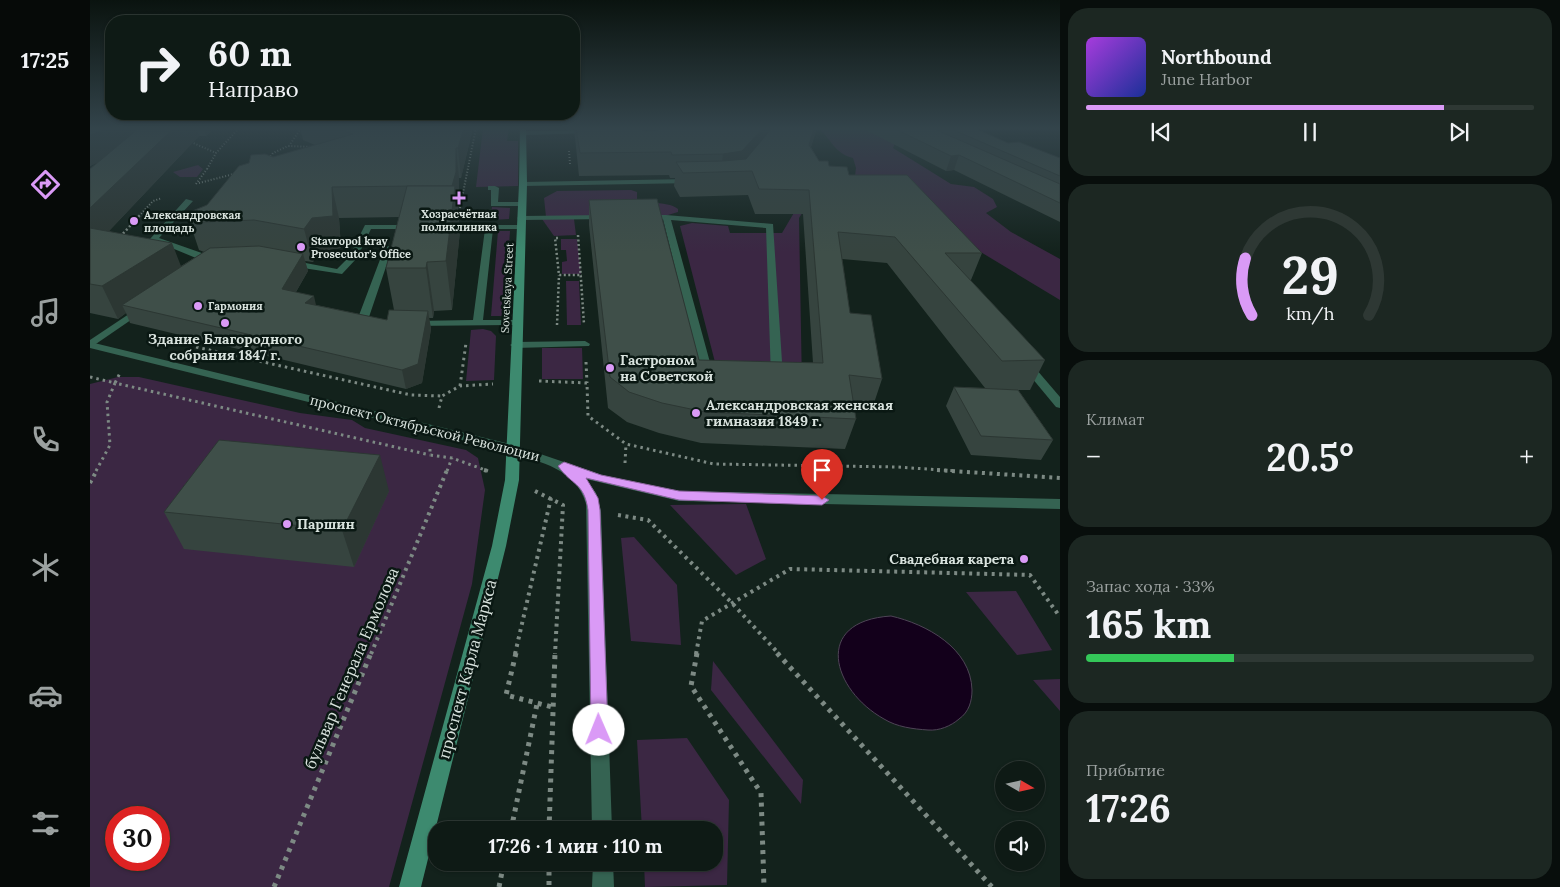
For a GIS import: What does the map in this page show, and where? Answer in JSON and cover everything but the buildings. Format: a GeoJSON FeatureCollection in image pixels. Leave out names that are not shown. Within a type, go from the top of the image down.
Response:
{"type":"FeatureCollection","features":[{"type":"Feature","properties":{"kind":"main road","name":"Sovetskaya Street"},"geometry":{"type":"LineString","coordinates":[[514,448],[515,345],[523,169]]}},
{"type":"Feature","properties":{"kind":"main road","name":"проспект Карла Маркса"},"geometry":{"type":"LineString","coordinates":[[410,887],[499,546],[512,480],[514,448]]}},
{"type":"Feature","properties":{"kind":"street"},"geometry":{"type":"LineString","coordinates":[[523,184],[701,181]]}},
{"type":"Feature","properties":{"kind":"street"},"geometry":{"type":"LineString","coordinates":[[490,188],[495,188],[494,204],[522,204]]}},
{"type":"Feature","properties":{"kind":"street"},"geometry":{"type":"LineString","coordinates":[[189,201],[154,239],[213,261]]}},
{"type":"Feature","properties":{"kind":"street"},"geometry":{"type":"LineString","coordinates":[[282,261],[339,272],[345,268],[368,227],[489,227],[521,222],[617,217]]}},
{"type":"Feature","properties":{"kind":"street"},"geometry":{"type":"LineString","coordinates":[[636,217],[666,217],[770,226],[778,379],[768,379]]}},
{"type":"Feature","properties":{"kind":"street"},"geometry":{"type":"LineString","coordinates":[[666,217],[708,378],[718,378]]}},
{"type":"Feature","properties":{"kind":"street"},"geometry":{"type":"LineString","coordinates":[[478,324],[489,227]]}},
{"type":"Feature","properties":{"kind":"street"},"geometry":{"type":"LineString","coordinates":[[382,322],[363,318],[388,249]]}},
{"type":"Feature","properties":{"kind":"street"},"geometry":{"type":"LineString","coordinates":[[90,345],[150,303]]}},
{"type":"Feature","properties":{"kind":"street"},"geometry":{"type":"LineString","coordinates":[[406,323],[516,324]]}},
{"type":"Feature","properties":{"kind":"street"},"geometry":{"type":"LineString","coordinates":[[515,345],[585,344]]}},
{"type":"Feature","properties":{"kind":"street","name":"проспект Октябрьской Революции"},"geometry":{"type":"LineString","coordinates":[[90,345],[514,448],[600,479],[679,496],[1060,504]]}},
{"type":"Feature","properties":{"kind":"street"},"geometry":{"type":"LineString","coordinates":[[1024,362],[1060,404]]}},
{"type":"Feature","properties":{"kind":"street"},"geometry":{"type":"LineString","coordinates":[[564,466],[585,484],[592,498],[594,510],[602,821]]}},
{"type":"Feature","properties":{"kind":"street"},"geometry":{"type":"LineString","coordinates":[[602,871],[603,887]]}},
{"type":"Feature","properties":{"kind":"path"},"geometry":{"type":"LineString","coordinates":[[202,178],[207,169]]}},
{"type":"Feature","properties":{"kind":"path"},"geometry":{"type":"LineString","coordinates":[[198,183],[239,173]]}},
{"type":"Feature","properties":{"kind":"path"},"geometry":{"type":"LineString","coordinates":[[577,218],[582,275],[588,416],[626,444],[714,464],[897,467],[1060,478]]}},
{"type":"Feature","properties":{"kind":"path"},"geometry":{"type":"LineString","coordinates":[[557,326],[559,276],[555,238],[563,238]]}},
{"type":"Feature","properties":{"kind":"path"},"geometry":{"type":"LineString","coordinates":[[570,238],[578,238]]}},
{"type":"Feature","properties":{"kind":"path"},"geometry":{"type":"LineString","coordinates":[[559,276],[582,275]]}},
{"type":"Feature","properties":{"kind":"path"},"geometry":{"type":"LineString","coordinates":[[194,347],[411,395],[442,396]]}},
{"type":"Feature","properties":{"kind":"path"},"geometry":{"type":"LineString","coordinates":[[460,386],[462,374]]}},
{"type":"Feature","properties":{"kind":"path"},"geometry":{"type":"LineString","coordinates":[[540,381],[587,383]]}},
{"type":"Feature","properties":{"kind":"path"},"geometry":{"type":"LineString","coordinates":[[90,483],[110,445],[107,402],[115,383],[430,454]]}},
{"type":"Feature","properties":{"kind":"path"},"geometry":{"type":"LineString","coordinates":[[625,456],[626,444]]}},
{"type":"Feature","properties":{"kind":"path","name":"бульвар Генерала Ермолова"},"geometry":{"type":"LineString","coordinates":[[274,887],[452,458]]}},
{"type":"Feature","properties":{"kind":"path"},"geometry":{"type":"LineString","coordinates":[[549,821],[552,707],[506,695],[551,498]]}},
{"type":"Feature","properties":{"kind":"path"},"geometry":{"type":"LineString","coordinates":[[563,505],[648,520],[732,603],[992,887]]}},
{"type":"Feature","properties":{"kind":"path"},"geometry":{"type":"LineString","coordinates":[[764,887],[760,793],[691,686],[702,621],[790,569],[1030,575],[1060,618]]}},
{"type":"Feature","properties":{"kind":"path"},"geometry":{"type":"LineString","coordinates":[[513,821],[538,704]]}},
{"type":"Feature","properties":{"kind":"path"},"geometry":{"type":"LineString","coordinates":[[499,887],[502,871]]}},
{"type":"Feature","properties":{"kind":"path"},"geometry":{"type":"LineString","coordinates":[[549,871],[549,887]]}},
{"type":"Feature","properties":{"kind":"shaded area"},"geometry":{"type":"Polygon","coordinates":[[[182,169],[203,169],[197,177],[180,177],[173,172],[182,169]]]}},
{"type":"Feature","properties":{"kind":"shaded area"},"geometry":{"type":"Polygon","coordinates":[[[478,169],[518,169],[518,186],[476,187],[478,169]]]}},
{"type":"Feature","properties":{"kind":"shaded area"},"geometry":{"type":"Polygon","coordinates":[[[856,169],[927,169],[951,184],[974,187],[993,199],[997,207],[986,213],[1011,232],[1060,259],[1060,300],[855,176],[856,169]]]}},
{"type":"Feature","properties":{"kind":"shaded area"},"geometry":{"type":"Polygon","coordinates":[[[631,190],[637,192],[637,201],[670,205],[678,209],[678,212],[668,215],[546,217],[544,198],[557,191],[631,190]]]}},
{"type":"Feature","properties":{"kind":"shaded area"},"geometry":{"type":"Polygon","coordinates":[[[492,207],[510,208],[509,219],[490,220],[492,207]]]}},
{"type":"Feature","properties":{"kind":"shaded area"},"geometry":{"type":"Polygon","coordinates":[[[804,210],[799,218],[802,386],[717,370],[680,226],[692,223],[728,226],[730,233],[782,233],[795,211],[804,210]]]}},
{"type":"Feature","properties":{"kind":"shaded area"},"geometry":{"type":"Polygon","coordinates":[[[542,219],[574,219],[576,235],[554,236],[542,219]]]}},
{"type":"Feature","properties":{"kind":"shaded area"},"geometry":{"type":"Polygon","coordinates":[[[498,231],[510,231],[504,316],[491,316],[498,231]]]}},
{"type":"Feature","properties":{"kind":"shaded area"},"geometry":{"type":"Polygon","coordinates":[[[561,239],[577,239],[581,274],[562,274],[562,262],[567,261],[566,250],[561,250],[561,239]]]}},
{"type":"Feature","properties":{"kind":"shaded area"},"geometry":{"type":"Polygon","coordinates":[[[566,281],[579,281],[581,325],[567,325],[566,281]]]}},
{"type":"Feature","properties":{"kind":"shaded area"},"geometry":{"type":"Polygon","coordinates":[[[483,329],[491,331],[496,336],[494,380],[466,381],[471,330],[483,329]]]}},
{"type":"Feature","properties":{"kind":"shaded area"},"geometry":{"type":"Polygon","coordinates":[[[542,348],[582,348],[583,379],[542,379],[542,348]]]}},
{"type":"Feature","properties":{"kind":"shaded area"},"geometry":{"type":"Polygon","coordinates":[[[118,377],[139,377],[300,413],[352,420],[365,428],[466,450],[478,458],[485,490],[472,584],[389,887],[90,887],[90,384],[118,377]]]}},
{"type":"Feature","properties":{"kind":"shaded area"},"geometry":{"type":"Polygon","coordinates":[[[746,504],[766,559],[736,575],[670,505],[746,504]]]}},
{"type":"Feature","properties":{"kind":"shaded area"},"geometry":{"type":"Polygon","coordinates":[[[634,537],[677,585],[681,645],[631,641],[621,538],[634,537]]]}},
{"type":"Feature","properties":{"kind":"shaded area"},"geometry":{"type":"Polygon","coordinates":[[[1016,591],[1053,650],[1017,655],[966,592],[1016,591]]]}},
{"type":"Feature","properties":{"kind":"shaded area"},"geometry":{"type":"Polygon","coordinates":[[[891,616],[932,632],[955,650],[964,662],[970,675],[972,690],[969,706],[962,716],[945,728],[932,730],[917,729],[889,722],[866,706],[852,691],[843,675],[838,658],[840,643],[849,630],[866,621],[891,616]]]}},
{"type":"Feature","properties":{"kind":"shaded area"},"geometry":{"type":"Polygon","coordinates":[[[713,661],[803,780],[801,804],[711,690],[713,661]]]}},
{"type":"Feature","properties":{"kind":"shaded area"},"geometry":{"type":"Polygon","coordinates":[[[1060,679],[1060,711],[1033,680],[1060,679]]]}},
{"type":"Feature","properties":{"kind":"shaded area"},"geometry":{"type":"Polygon","coordinates":[[[687,738],[729,800],[727,885],[645,887],[644,871],[723,871],[723,821],[642,821],[637,740],[687,738]]]}},
{"type":"Feature","properties":{"kind":"place","name":"Хозрасчётная поликлиника"},"geometry":{"type":"Point","coordinates":[459,198]}},
{"type":"Feature","properties":{"kind":"place","name":"Александровская площадь"},"geometry":{"type":"Point","coordinates":[134,221]}},
{"type":"Feature","properties":{"kind":"place","name":"Stavropol kray Prosecutor's Office"},"geometry":{"type":"Point","coordinates":[301,247]}},
{"type":"Feature","properties":{"kind":"place","name":"Гармония"},"geometry":{"type":"Point","coordinates":[198,306]}},
{"type":"Feature","properties":{"kind":"place","name":"Здание Благородного собрания 1847 г."},"geometry":{"type":"Point","coordinates":[225,323]}},
{"type":"Feature","properties":{"kind":"place","name":"Гастроном на Советской"},"geometry":{"type":"Point","coordinates":[610,368]}},
{"type":"Feature","properties":{"kind":"place","name":"Александровская женская гимназия 1849 г."},"geometry":{"type":"Point","coordinates":[696,413]}},
{"type":"Feature","properties":{"kind":"place","name":"Паршин"},"geometry":{"type":"Point","coordinates":[287,524]}},
{"type":"Feature","properties":{"kind":"place","name":"Свадебная карета"},"geometry":{"type":"Point","coordinates":[1024,559]}},
{"type":"Feature","properties":{"kind":"route"},"geometry":{"type":"LineString","coordinates":[[599,730],[594,510],[592,498],[585,484],[564,466],[600,479],[679,496],[822,500]]}}]}
